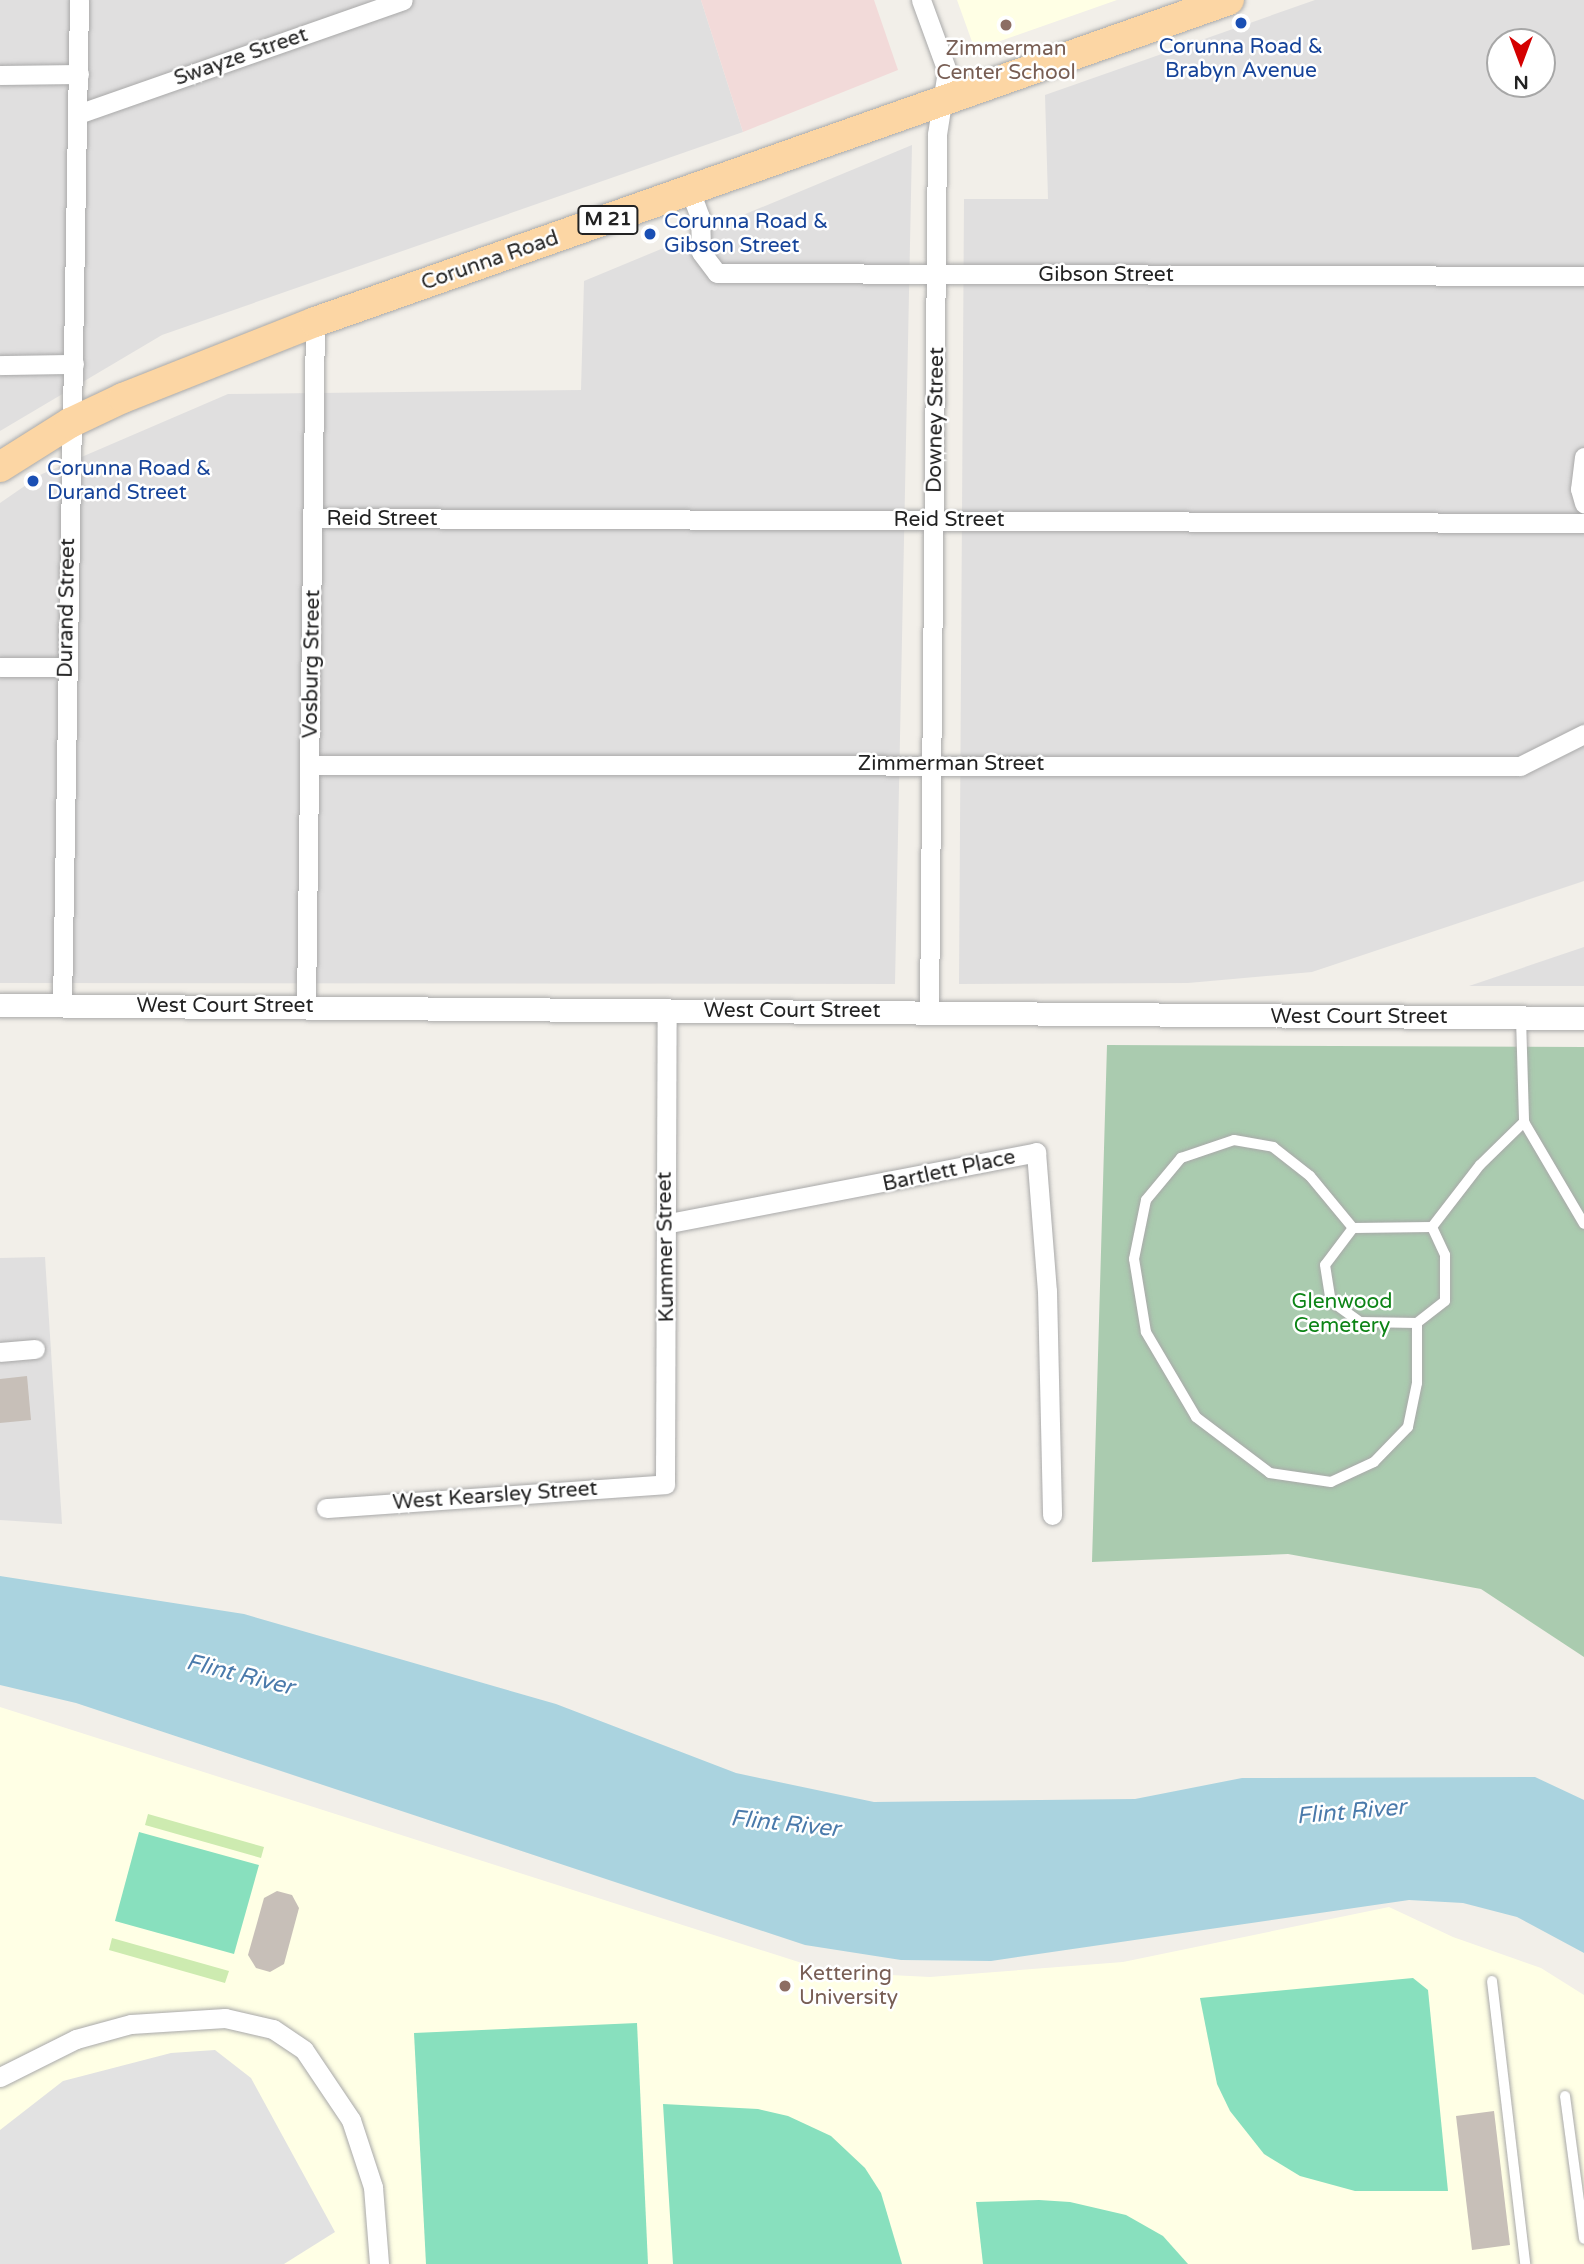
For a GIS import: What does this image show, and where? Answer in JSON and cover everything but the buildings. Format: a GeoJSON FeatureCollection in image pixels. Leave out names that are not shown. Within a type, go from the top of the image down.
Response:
{"type":"FeatureCollection","features":[{"type":"Feature","properties":{"kind":"main road","name":"Corunna Road"},"geometry":{"type":"LineString","coordinates":[[0,467],[70,423],[316,322],[1229,0]]}},
{"type":"Feature","properties":{"kind":"street","name":"Durand Street"},"geometry":{"type":"LineString","coordinates":[[62,1006],[79,0]]}},
{"type":"Feature","properties":{"kind":"street","name":"Swayze Street"},"geometry":{"type":"LineString","coordinates":[[79,114],[403,0]]}},
{"type":"Feature","properties":{"kind":"street","name":"Downey Street"},"geometry":{"type":"LineString","coordinates":[[921,0],[947,71],[937,134],[939,274],[929,1012]]}},
{"type":"Feature","properties":{"kind":"street"},"geometry":{"type":"LineString","coordinates":[[0,75],[79,74]]}},
{"type":"Feature","properties":{"kind":"street","name":"Gibson Street"},"geometry":{"type":"LineString","coordinates":[[690,191],[700,217],[701,252],[717,273],[1584,276]]}},
{"type":"Feature","properties":{"kind":"street","name":"Vosburg Street"},"geometry":{"type":"LineString","coordinates":[[306,1006],[316,322]]}},
{"type":"Feature","properties":{"kind":"street"},"geometry":{"type":"LineString","coordinates":[[0,365],[74,364]]}},
{"type":"Feature","properties":{"kind":"street"},"geometry":{"type":"LineString","coordinates":[[1584,457],[1580,489],[1584,503]]}},
{"type":"Feature","properties":{"kind":"street","name":"Reid Street"},"geometry":{"type":"LineString","coordinates":[[313,518],[1584,523]]}},
{"type":"Feature","properties":{"kind":"street"},"geometry":{"type":"LineString","coordinates":[[0,667],[67,667]]}},
{"type":"Feature","properties":{"kind":"street","name":"Zimmerman Street"},"geometry":{"type":"LineString","coordinates":[[311,765],[1520,766],[1584,734]]}},
{"type":"Feature","properties":{"kind":"street","name":"West Court Street"},"geometry":{"type":"LineString","coordinates":[[0,1005],[1584,1018]]}},
{"type":"Feature","properties":{"kind":"street","name":"Kummer Street"},"geometry":{"type":"LineString","coordinates":[[665,1485],[669,1223],[664,1170],[667,1010]]}},
{"type":"Feature","properties":{"kind":"street","name":"Bartlett Place"},"geometry":{"type":"LineString","coordinates":[[669,1223],[1036,1152],[1046,1291],[1052,1515]]}},
{"type":"Feature","properties":{"kind":"street"},"geometry":{"type":"LineString","coordinates":[[0,1352],[35,1349]]}},
{"type":"Feature","properties":{"kind":"street","name":"West Kearsley Street"},"geometry":{"type":"LineString","coordinates":[[326,1508],[665,1485]]}},
{"type":"Feature","properties":{"kind":"street"},"geometry":{"type":"LineString","coordinates":[[0,2077],[76,2039],[131,2024],[225,2018],[273,2029],[304,2050],[351,2120],[373,2187],[379,2264]]}},
{"type":"Feature","properties":{"kind":"lane"},"geometry":{"type":"LineString","coordinates":[[1521,1017],[1524,1122],[1584,1224]]}},
{"type":"Feature","properties":{"kind":"lane"},"geometry":{"type":"LineString","coordinates":[[1432,1227],[1480,1165],[1524,1122]]}},
{"type":"Feature","properties":{"kind":"lane"},"geometry":{"type":"LineString","coordinates":[[1353,1228],[1310,1176],[1272,1147],[1234,1140],[1181,1158],[1146,1200],[1134,1259],[1146,1332],[1196,1417],[1270,1473],[1331,1482],[1374,1462],[1408,1427],[1417,1383],[1417,1323]]}},
{"type":"Feature","properties":{"kind":"lane"},"geometry":{"type":"LineString","coordinates":[[1353,1228],[1432,1227]]}},
{"type":"Feature","properties":{"kind":"lane"},"geometry":{"type":"LineString","coordinates":[[1353,1228],[1325,1265],[1331,1301],[1360,1322],[1417,1323],[1445,1301],[1445,1255],[1432,1227]]}},
{"type":"Feature","properties":{"kind":"lane"},"geometry":{"type":"LineString","coordinates":[[1492,1981],[1525,2264]]}},
{"type":"Feature","properties":{"kind":"lane"},"geometry":{"type":"LineString","coordinates":[[1565,2096],[1578,2154],[1584,2239]]}},
{"type":"Feature","properties":{"kind":"shaded area"},"geometry":{"type":"Polygon","coordinates":[[[0,0],[701,0],[743,132],[162,335],[0,431],[0,0]]]}},
{"type":"Feature","properties":{"kind":"shaded area"},"geometry":{"type":"Polygon","coordinates":[[[701,0],[874,0],[898,70],[743,132],[701,0]]]}},
{"type":"Feature","properties":{"kind":"shaded area","name":"Zimmerman Center School"},"geometry":{"type":"Polygon","coordinates":[[[957,0],[1117,0],[975,50],[957,0]]]}},
{"type":"Feature","properties":{"kind":"shaded area"},"geometry":{"type":"Polygon","coordinates":[[[1315,0],[1584,0],[1584,881],[1312,972],[1188,983],[959,984],[964,199],[1048,199],[1045,95],[1315,0]]]}},
{"type":"Feature","properties":{"kind":"shaded area"},"geometry":{"type":"Polygon","coordinates":[[[912,145],[895,984],[0,983],[0,503],[42,474],[228,394],[581,390],[584,281],[912,145]]]}},
{"type":"Feature","properties":{"kind":"shaded area"},"geometry":{"type":"Polygon","coordinates":[[[1584,947],[1584,986],[1469,986],[1584,947]]]}},
{"type":"Feature","properties":{"kind":"shaded area"},"geometry":{"type":"Polygon","coordinates":[[[45,1257],[62,1524],[0,1520],[0,1258],[45,1257]]]}},
{"type":"Feature","properties":{"kind":"shaded area","name":"Kettering University"},"geometry":{"type":"Polygon","coordinates":[[[0,1707],[830,1972],[930,1977],[1123,1962],[1389,1907],[1453,1937],[1541,1968],[1584,1995],[1584,2264],[0,2264],[0,1707]]]}},
{"type":"Feature","properties":{"kind":"shaded area"},"geometry":{"type":"Polygon","coordinates":[[[215,2050],[251,2078],[335,2232],[284,2264],[0,2264],[0,2130],[63,2081],[171,2053],[215,2050]]]}},
{"type":"Feature","properties":{"kind":"green space","name":"Glenwood Cemetery"},"geometry":{"type":"Polygon","coordinates":[[[1107,1045],[1584,1047],[1584,1657],[1481,1589],[1288,1554],[1092,1562],[1107,1045]]]}},
{"type":"Feature","properties":{"kind":"green space"},"geometry":{"type":"Polygon","coordinates":[[[148,1814],[264,1847],[261,1858],[145,1825],[148,1814]]]}},
{"type":"Feature","properties":{"kind":"green space"},"geometry":{"type":"Polygon","coordinates":[[[139,1832],[259,1865],[234,1954],[115,1921],[139,1832]]]}},
{"type":"Feature","properties":{"kind":"green space"},"geometry":{"type":"Polygon","coordinates":[[[112,1938],[229,1971],[225,1983],[109,1950],[112,1938]]]}},
{"type":"Feature","properties":{"kind":"green space"},"geometry":{"type":"Polygon","coordinates":[[[1413,1978],[1428,1990],[1448,2191],[1355,2191],[1300,2176],[1264,2154],[1230,2111],[1217,2084],[1200,1998],[1413,1978]]]}},
{"type":"Feature","properties":{"kind":"green space"},"geometry":{"type":"Polygon","coordinates":[[[637,2023],[648,2264],[426,2264],[414,2033],[637,2023]]]}},
{"type":"Feature","properties":{"kind":"green space"},"geometry":{"type":"Polygon","coordinates":[[[663,2104],[758,2109],[788,2116],[831,2136],[865,2168],[881,2193],[902,2264],[673,2264],[663,2104]]]}},
{"type":"Feature","properties":{"kind":"green space"},"geometry":{"type":"Polygon","coordinates":[[[976,2202],[1070,2202],[1126,2215],[1163,2236],[1188,2264],[983,2264],[976,2202]]]}},
{"type":"Feature","properties":{"kind":"water","name":"Flint River"},"geometry":{"type":"Polygon","coordinates":[[[0,1576],[244,1614],[556,1704],[736,1773],[874,1802],[1135,1799],[1242,1778],[1535,1777],[1584,1800],[1584,1953],[1517,1917],[1463,1903],[1409,1900],[991,1961],[901,1960],[805,1945],[76,1703],[0,1685],[0,1576]]]}},
{"type":"Feature","properties":{"kind":"place","name":"Corunna Road & Brabyn Avenue"},"geometry":{"type":"Point","coordinates":[1241,23]}},
{"type":"Feature","properties":{"kind":"place","name":"Zimmerman Center School"},"geometry":{"type":"Point","coordinates":[1006,25]}},
{"type":"Feature","properties":{"kind":"place","name":"Corunna Road & Gibson Street"},"geometry":{"type":"Point","coordinates":[650,234]}},
{"type":"Feature","properties":{"kind":"place","name":"Corunna Road & Durand Street"},"geometry":{"type":"Point","coordinates":[33,481]}},
{"type":"Feature","properties":{"kind":"place","name":"Kettering University"},"geometry":{"type":"Point","coordinates":[785,1986]}}]}
